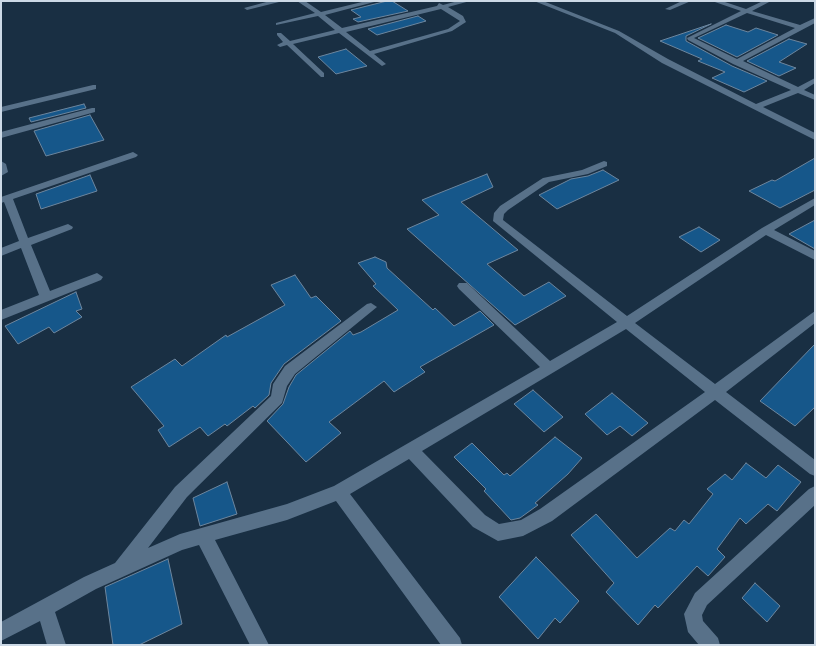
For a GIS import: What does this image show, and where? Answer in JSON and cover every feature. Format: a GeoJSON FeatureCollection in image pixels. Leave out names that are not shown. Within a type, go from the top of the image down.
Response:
{"type":"FeatureCollection","features":[{"type":"Feature","properties":{"kind":"street"},"geometry":{"type":"LineString","coordinates":[[247,8],[280,1]]}},
{"type":"Feature","properties":{"kind":"street"},"geometry":{"type":"LineString","coordinates":[[300,1],[320,14],[382,64]]}},
{"type":"Feature","properties":{"kind":"street"},"geometry":{"type":"LineString","coordinates":[[278,24],[375,1]]}},
{"type":"Feature","properties":{"kind":"street"},"geometry":{"type":"LineString","coordinates":[[369,53],[450,30],[464,20],[432,1]]}},
{"type":"Feature","properties":{"kind":"street"},"geometry":{"type":"LineString","coordinates":[[280,45],[467,1]]}},
{"type":"Feature","properties":{"kind":"street"},"geometry":{"type":"LineString","coordinates":[[538,1],[617,32],[665,61],[815,137]]}},
{"type":"Feature","properties":{"kind":"street"},"geometry":{"type":"LineString","coordinates":[[668,9],[688,1]]}},
{"type":"Feature","properties":{"kind":"street"},"geometry":{"type":"LineString","coordinates":[[715,1],[801,28]]}},
{"type":"Feature","properties":{"kind":"street"},"geometry":{"type":"LineString","coordinates":[[768,1],[690,38],[694,42],[815,98]]}},
{"type":"Feature","properties":{"kind":"street"},"geometry":{"type":"LineString","coordinates":[[736,62],[815,20]]}},
{"type":"Feature","properties":{"kind":"street"},"geometry":{"type":"LineString","coordinates":[[279,34],[321,75]]}},
{"type":"Feature","properties":{"kind":"street"},"geometry":{"type":"LineString","coordinates":[[756,107],[798,90],[815,80]]}},
{"type":"Feature","properties":{"kind":"street"},"geometry":{"type":"LineString","coordinates":[[1,110],[92,87]]}},
{"type":"Feature","properties":{"kind":"street"},"geometry":{"type":"LineString","coordinates":[[1,135],[92,110]]}},
{"type":"Feature","properties":{"kind":"street"},"geometry":{"type":"LineString","coordinates":[[46,297],[4,199],[133,155]]}},
{"type":"Feature","properties":{"kind":"street"},"geometry":{"type":"LineString","coordinates":[[1,164],[3,172],[1,173]]}},
{"type":"Feature","properties":{"kind":"street"},"geometry":{"type":"LineString","coordinates":[[604,164],[585,172],[546,180],[504,208],[499,213],[498,221],[815,470]]}},
{"type":"Feature","properties":{"kind":"street"},"geometry":{"type":"LineString","coordinates":[[1,632],[90,583],[180,542],[287,512],[339,492],[626,323],[766,230],[815,201]]}},
{"type":"Feature","properties":{"kind":"street"},"geometry":{"type":"LineString","coordinates":[[1,252],[68,227]]}},
{"type":"Feature","properties":{"kind":"street"},"geometry":{"type":"LineString","coordinates":[[766,230],[815,256]]}},
{"type":"Feature","properties":{"kind":"street"},"geometry":{"type":"LineString","coordinates":[[1,315],[96,277]]}},
{"type":"Feature","properties":{"kind":"street"},"geometry":{"type":"LineString","coordinates":[[463,286],[549,368]]}},
{"type":"Feature","properties":{"kind":"street"},"geometry":{"type":"LineString","coordinates":[[120,569],[181,492],[277,399],[280,384],[290,370],[372,307]]}},
{"type":"Feature","properties":{"kind":"street"},"geometry":{"type":"LineString","coordinates":[[410,449],[479,521],[498,533],[523,528],[546,515],[715,392],[815,316]]}},
{"type":"Feature","properties":{"kind":"street"},"geometry":{"type":"LineString","coordinates":[[339,492],[453,645]]}},
{"type":"Feature","properties":{"kind":"street"},"geometry":{"type":"LineString","coordinates":[[711,645],[694,620],[693,614],[701,599],[815,494]]}},
{"type":"Feature","properties":{"kind":"street"},"geometry":{"type":"LineString","coordinates":[[203,535],[260,645]]}},
{"type":"Feature","properties":{"kind":"street"},"geometry":{"type":"LineString","coordinates":[[46,608],[57,645]]}},
{"type":"Feature","properties":{"kind":"building"},"geometry":{"type":"Polygon","coordinates":[[[392,1],[408,11],[358,22],[353,19],[361,17],[351,10],[392,1]]]}},
{"type":"Feature","properties":{"kind":"building"},"geometry":{"type":"Polygon","coordinates":[[[418,16],[426,21],[377,35],[368,29],[418,16]]]}},
{"type":"Feature","properties":{"kind":"building"},"geometry":{"type":"Polygon","coordinates":[[[711,24],[686,36],[686,41],[732,66],[767,81],[744,92],[712,78],[725,72],[698,61],[702,59],[660,41],[711,24]]]}},
{"type":"Feature","properties":{"kind":"building"},"geometry":{"type":"Polygon","coordinates":[[[726,25],[748,32],[756,28],[778,35],[737,57],[698,38],[726,25]]]}},
{"type":"Feature","properties":{"kind":"building"},"geometry":{"type":"Polygon","coordinates":[[[789,39],[807,44],[779,62],[796,68],[779,76],[747,61],[789,39]]]}},
{"type":"Feature","properties":{"kind":"building"},"geometry":{"type":"Polygon","coordinates":[[[346,49],[367,66],[336,74],[318,57],[346,49]]]}},
{"type":"Feature","properties":{"kind":"building"},"geometry":{"type":"Polygon","coordinates":[[[84,104],[86,108],[31,122],[29,118],[84,104]]]}},
{"type":"Feature","properties":{"kind":"building"},"geometry":{"type":"Polygon","coordinates":[[[90,115],[104,140],[46,156],[34,131],[90,115]]]}},
{"type":"Feature","properties":{"kind":"building"},"geometry":{"type":"Polygon","coordinates":[[[815,158],[815,190],[780,208],[749,191],[772,180],[775,181],[815,158]]]}},
{"type":"Feature","properties":{"kind":"building"},"geometry":{"type":"Polygon","coordinates":[[[603,170],[619,180],[557,209],[539,195],[571,179],[588,176],[603,170]]]}},
{"type":"Feature","properties":{"kind":"building"},"geometry":{"type":"Polygon","coordinates":[[[487,174],[493,187],[461,202],[518,250],[487,264],[524,296],[549,282],[566,296],[515,325],[407,229],[439,215],[422,200],[487,174]]]}},
{"type":"Feature","properties":{"kind":"building"},"geometry":{"type":"Polygon","coordinates":[[[90,175],[97,191],[41,209],[36,194],[90,175]]]}},
{"type":"Feature","properties":{"kind":"building"},"geometry":{"type":"Polygon","coordinates":[[[815,220],[815,249],[789,234],[815,220]]]}},
{"type":"Feature","properties":{"kind":"building"},"geometry":{"type":"Polygon","coordinates":[[[699,227],[720,240],[701,252],[679,237],[699,227]]]}},
{"type":"Feature","properties":{"kind":"building"},"geometry":{"type":"Polygon","coordinates":[[[375,257],[386,262],[387,268],[433,310],[435,308],[454,326],[480,311],[494,325],[420,367],[425,372],[394,392],[384,381],[329,422],[341,433],[306,462],[267,421],[283,404],[296,375],[350,331],[353,335],[361,332],[398,310],[373,286],[376,284],[358,263],[375,257]]]}},
{"type":"Feature","properties":{"kind":"building"},"geometry":{"type":"Polygon","coordinates":[[[295,275],[311,298],[316,296],[341,321],[284,364],[271,383],[269,395],[255,408],[253,406],[227,426],[225,424],[208,436],[200,427],[169,447],[158,430],[164,426],[131,387],[175,359],[182,366],[226,335],[227,337],[285,305],[271,285],[295,275]]]}},
{"type":"Feature","properties":{"kind":"building"},"geometry":{"type":"Polygon","coordinates":[[[76,292],[82,309],[76,311],[82,317],[54,333],[49,327],[18,344],[5,326],[76,292]]]}},
{"type":"Feature","properties":{"kind":"building"},"geometry":{"type":"Polygon","coordinates":[[[815,344],[815,407],[795,426],[760,401],[815,344]]]}},
{"type":"Feature","properties":{"kind":"building"},"geometry":{"type":"Polygon","coordinates":[[[533,390],[563,417],[544,432],[514,404],[533,390]]]}},
{"type":"Feature","properties":{"kind":"building"},"geometry":{"type":"Polygon","coordinates":[[[612,393],[648,423],[632,436],[620,426],[607,435],[585,414],[612,393]]]}},
{"type":"Feature","properties":{"kind":"building"},"geometry":{"type":"Polygon","coordinates":[[[555,437],[582,458],[568,474],[535,503],[538,505],[520,518],[511,520],[484,491],[486,489],[454,457],[472,443],[504,475],[507,473],[510,476],[555,437]]]}},
{"type":"Feature","properties":{"kind":"building"},"geometry":{"type":"Polygon","coordinates":[[[746,463],[766,478],[778,465],[801,482],[777,511],[768,504],[746,524],[740,518],[717,549],[725,557],[708,576],[697,566],[658,608],[655,605],[638,625],[606,592],[614,583],[571,535],[596,514],[637,558],[670,528],[675,531],[684,520],[689,524],[713,494],[707,489],[725,474],[732,480],[746,463]]]}},
{"type":"Feature","properties":{"kind":"building"},"geometry":{"type":"Polygon","coordinates":[[[227,482],[237,514],[200,526],[193,498],[227,482]]]}},
{"type":"Feature","properties":{"kind":"building"},"geometry":{"type":"Polygon","coordinates":[[[536,557],[579,601],[560,623],[555,618],[538,639],[499,597],[536,557]]]}},
{"type":"Feature","properties":{"kind":"building"},"geometry":{"type":"Polygon","coordinates":[[[168,559],[182,624],[139,645],[113,645],[105,587],[168,559]]]}},
{"type":"Feature","properties":{"kind":"building"},"geometry":{"type":"Polygon","coordinates":[[[755,583],[780,606],[767,622],[742,598],[755,583]]]}}]}
